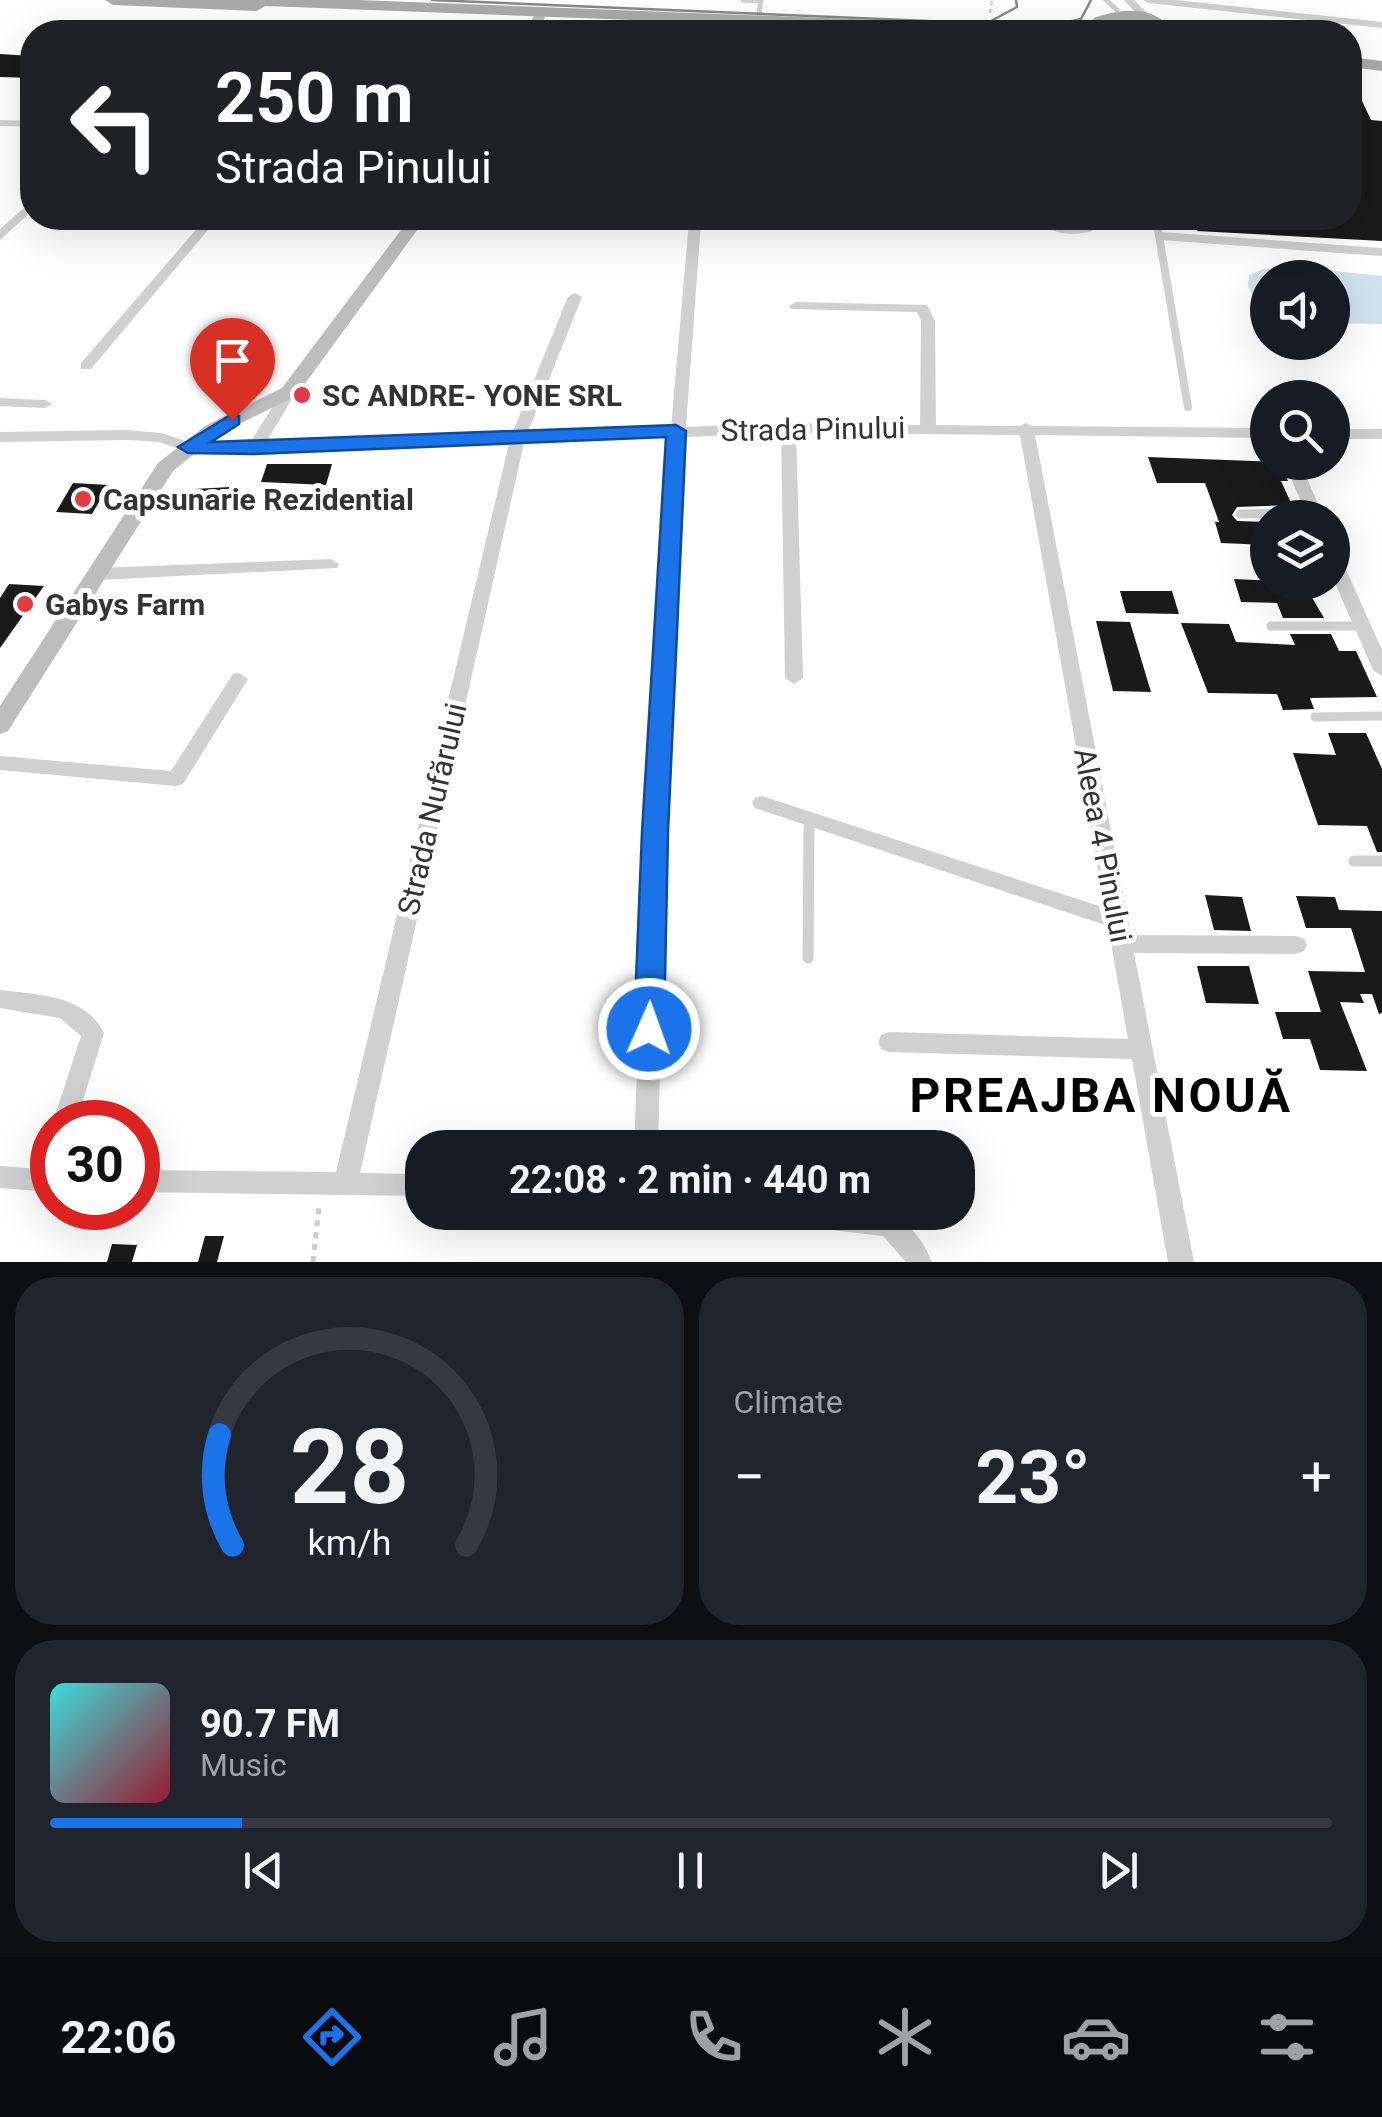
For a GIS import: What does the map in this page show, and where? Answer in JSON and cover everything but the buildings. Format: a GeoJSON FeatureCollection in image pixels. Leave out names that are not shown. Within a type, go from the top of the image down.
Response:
{"type":"FeatureCollection","features":[{"type":"Feature","properties":{"kind":"main road"},"geometry":{"type":"LineString","coordinates":[[113,0],[455,20]]}},
{"type":"Feature","properties":{"kind":"main road"},"geometry":{"type":"LineString","coordinates":[[243,7],[296,1],[411,3],[739,20]]}},
{"type":"Feature","properties":{"kind":"main road"},"geometry":{"type":"LineString","coordinates":[[1107,17],[1147,9]]}},
{"type":"Feature","properties":{"kind":"street"},"geometry":{"type":"LineString","coordinates":[[1107,17],[1127,0],[1147,9],[1309,20]]}},
{"type":"Feature","properties":{"kind":"street"},"geometry":{"type":"LineString","coordinates":[[0,236],[20,217]]}},
{"type":"Feature","properties":{"kind":"street"},"geometry":{"type":"LineString","coordinates":[[86,366],[202,230]]}},
{"type":"Feature","properties":{"kind":"street"},"geometry":{"type":"LineString","coordinates":[[254,448],[290,392],[409,230]]}},
{"type":"Feature","properties":{"kind":"street"},"geometry":{"type":"LineString","coordinates":[[647,1130],[655,832],[676,431],[694,230]]}},
{"type":"Feature","properties":{"kind":"street","name":"Strada Nufărului"},"geometry":{"type":"LineString","coordinates":[[334,1181],[518,437],[575,297]]}},
{"type":"Feature","properties":{"kind":"street"},"geometry":{"type":"LineString","coordinates":[[796,306],[922,308],[928,321],[928,428]]}},
{"type":"Feature","properties":{"kind":"street"},"geometry":{"type":"LineString","coordinates":[[0,724],[10,693],[99,574],[165,467],[212,430],[290,392]]}},
{"type":"Feature","properties":{"kind":"street"},"geometry":{"type":"LineString","coordinates":[[0,402],[45,404]]}},
{"type":"Feature","properties":{"kind":"street"},"geometry":{"type":"LineString","coordinates":[[788,428],[794,678]]}},
{"type":"Feature","properties":{"kind":"street","name":"Strada Pinului"},"geometry":{"type":"LineString","coordinates":[[0,437],[127,435],[161,438],[188,447],[254,448],[788,428],[1250,433]]}},
{"type":"Feature","properties":{"kind":"street","name":"Aleea 4 Pinului"},"geometry":{"type":"LineString","coordinates":[[1026,428],[1180,1262]]}},
{"type":"Feature","properties":{"kind":"street"},"geometry":{"type":"LineString","coordinates":[[1350,434],[1382,434]]}},
{"type":"Feature","properties":{"kind":"street"},"geometry":{"type":"LineString","coordinates":[[99,574],[331,564]]}},
{"type":"Feature","properties":{"kind":"street"},"geometry":{"type":"LineString","coordinates":[[1350,597],[1382,670]]}},
{"type":"Feature","properties":{"kind":"street"},"geometry":{"type":"LineString","coordinates":[[0,763],[176,779],[239,679]]}},
{"type":"Feature","properties":{"kind":"street"},"geometry":{"type":"LineString","coordinates":[[762,803],[1116,920]]}},
{"type":"Feature","properties":{"kind":"street"},"geometry":{"type":"LineString","coordinates":[[1121,944],[1296,945]]}},
{"type":"Feature","properties":{"kind":"street"},"geometry":{"type":"LineString","coordinates":[[0,1000],[66,1009],[93,1033],[72,1100]]}},
{"type":"Feature","properties":{"kind":"street"},"geometry":{"type":"LineString","coordinates":[[889,1042],[1142,1049]]}},
{"type":"Feature","properties":{"kind":"street"},"geometry":{"type":"LineString","coordinates":[[0,1177],[30,1176]]}},
{"type":"Feature","properties":{"kind":"street"},"geometry":{"type":"LineString","coordinates":[[160,1180],[405,1184]]}},
{"type":"Feature","properties":{"kind":"street"},"geometry":{"type":"LineString","coordinates":[[894,1230],[915,1251],[919,1262]]}},
{"type":"Feature","properties":{"kind":"lane"},"geometry":{"type":"LineString","coordinates":[[743,0],[761,0]]}},
{"type":"Feature","properties":{"kind":"lane"},"geometry":{"type":"LineString","coordinates":[[1159,230],[1188,407]]}},
{"type":"Feature","properties":{"kind":"lane"},"geometry":{"type":"LineString","coordinates":[[1160,236],[1382,252]]}},
{"type":"Feature","properties":{"kind":"lane"},"geometry":{"type":"LineString","coordinates":[[1240,514],[1250,514]]}},
{"type":"Feature","properties":{"kind":"lane"},"geometry":{"type":"LineString","coordinates":[[1271,626],[1363,626]]}},
{"type":"Feature","properties":{"kind":"lane"},"geometry":{"type":"LineString","coordinates":[[1314,717],[1382,716]]}},
{"type":"Feature","properties":{"kind":"lane"},"geometry":{"type":"LineString","coordinates":[[808,818],[808,958]]}},
{"type":"Feature","properties":{"kind":"lane"},"geometry":{"type":"LineString","coordinates":[[1354,861],[1382,862]]}},
{"type":"Feature","properties":{"kind":"path"},"geometry":{"type":"LineString","coordinates":[[313,1262],[334,1181]]}},
{"type":"Feature","properties":{"kind":"water"},"geometry":{"type":"Polygon","coordinates":[[[1350,273],[1382,276],[1382,324],[1350,323],[1350,273]]]}},
{"type":"Feature","properties":{"kind":"tram line"},"geometry":{"type":"LineString","coordinates":[[432,0],[907,20]]}},
{"type":"Feature","properties":{"kind":"tram line"},"geometry":{"type":"LineString","coordinates":[[993,20],[1017,7],[1016,0]]}},
{"type":"Feature","properties":{"kind":"tram line"},"geometry":{"type":"LineString","coordinates":[[1077,20],[1081,19],[1091,0]]}},
{"type":"Feature","properties":{"kind":"place","name":"SC ANDRE- YONE SRL"},"geometry":{"type":"Point","coordinates":[302,395]}},
{"type":"Feature","properties":{"kind":"place","name":"Capsunarie Rezidential"},"geometry":{"type":"Point","coordinates":[83,499]}},
{"type":"Feature","properties":{"kind":"place","name":"Gabys Farm"},"geometry":{"type":"Point","coordinates":[25,604]}},
{"type":"Feature","properties":{"kind":"district","name":"PREAJBA NOUĂ"},"geometry":{"type":"Point","coordinates":[1101,1095]}},
{"type":"Feature","properties":{"kind":"route"},"geometry":{"type":"LineString","coordinates":[[232,420],[188,447],[254,448],[676,431],[649,1029]]}}]}
